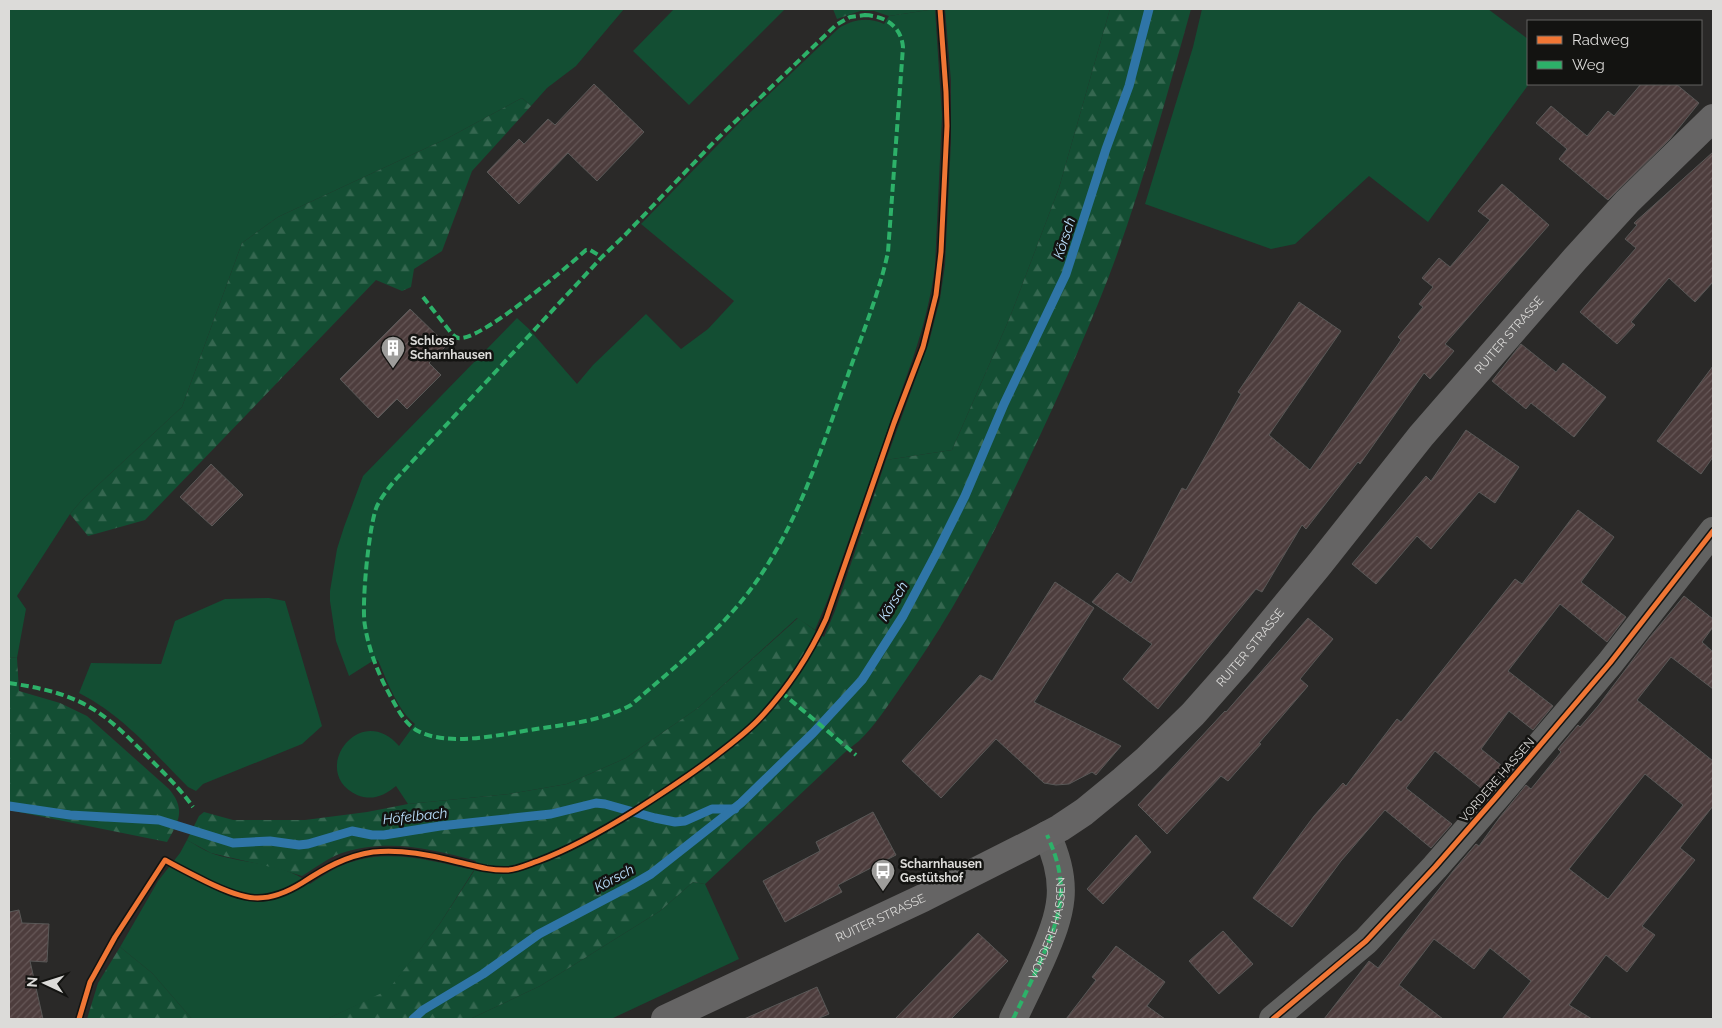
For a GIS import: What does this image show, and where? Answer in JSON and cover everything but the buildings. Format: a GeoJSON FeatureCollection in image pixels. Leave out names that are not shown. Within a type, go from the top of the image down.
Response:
{"type":"FeatureCollection","features":[{"type":"Feature","properties":{"kind":"main road","name":"RUITER STRASSE"},"geometry":{"type":"LineString","coordinates":[[665,1019],[923,898],[1047,835],[1084,812],[1123,780],[1193,714],[1278,615],[1401,460],[1469,379],[1616,214],[1713,118]]}},
{"type":"Feature","properties":{"kind":"street","name":"VORDERE HASSEN"},"geometry":{"type":"LineString","coordinates":[[1273,1019],[1366,941],[1435,867],[1498,796],[1610,663],[1713,531]]}},
{"type":"Feature","properties":{"kind":"street","name":"VORDERE HASSEN"},"geometry":{"type":"LineString","coordinates":[[1014,1019],[1060,911],[1060,869],[1056,854],[1047,835]]}},
{"type":"Feature","properties":{"kind":"green space"},"geometry":{"type":"Polygon","coordinates":[[[9,9],[624,9],[576,66],[547,88],[531,106],[522,98],[448,138],[278,217],[242,243],[182,407],[82,500],[70,514],[17,596],[26,609],[17,658],[9,657],[9,9]]]}},
{"type":"Feature","properties":{"kind":"green space"},"geometry":{"type":"Polygon","coordinates":[[[674,9],[785,9],[689,105],[633,51],[674,9]]]}},
{"type":"Feature","properties":{"kind":"green space"},"geometry":{"type":"Polygon","coordinates":[[[833,9],[935,9],[889,16],[874,11],[860,11],[837,19],[833,9]]]}},
{"type":"Feature","properties":{"kind":"green space"},"geometry":{"type":"Polygon","coordinates":[[[935,9],[942,116],[935,266],[931,290],[913,358],[828,599],[815,630],[797,618],[698,708],[626,758],[567,784],[509,794],[408,804],[396,786],[382,795],[368,798],[357,795],[343,785],[337,772],[338,758],[345,745],[355,735],[369,731],[384,734],[399,746],[415,724],[398,703],[378,660],[371,662],[349,676],[336,641],[330,591],[337,549],[363,476],[517,318],[577,384],[593,365],[646,314],[681,349],[708,329],[734,301],[641,224],[742,120],[839,28],[861,20],[872,20],[884,24],[889,16],[935,9]]]}},
{"type":"Feature","properties":{"kind":"green space"},"geometry":{"type":"Polygon","coordinates":[[[945,9],[1110,9],[1059,188],[1010,317],[952,450],[886,460],[929,342],[940,299],[945,265],[951,142],[951,81],[945,9]]]}},
{"type":"Feature","properties":{"kind":"green space"},"geometry":{"type":"Polygon","coordinates":[[[1110,9],[1191,9],[1132,210],[1109,276],[1070,370],[998,523],[976,566],[940,628],[876,722],[859,741],[705,884],[693,882],[660,911],[540,986],[470,1019],[327,1019],[388,990],[439,925],[474,871],[476,861],[426,849],[375,846],[337,855],[302,876],[211,853],[187,840],[199,816],[204,812],[233,820],[305,820],[367,812],[408,804],[509,794],[567,784],[626,758],[698,708],[798,618],[824,637],[835,611],[886,460],[952,450],[1010,317],[1059,188],[1110,9]]]}},
{"type":"Feature","properties":{"kind":"green space"},"geometry":{"type":"Polygon","coordinates":[[[1202,9],[1488,9],[1527,38],[1528,85],[1428,222],[1369,176],[1295,244],[1271,249],[1145,204],[1193,47],[1202,9]]]}},
{"type":"Feature","properties":{"kind":"green space"},"geometry":{"type":"Polygon","coordinates":[[[522,98],[531,106],[472,171],[442,251],[414,269],[411,287],[402,291],[376,280],[145,520],[88,536],[70,514],[82,500],[182,407],[242,243],[278,217],[448,138],[522,98]]]}},
{"type":"Feature","properties":{"kind":"green space"},"geometry":{"type":"Polygon","coordinates":[[[269,598],[285,601],[322,726],[302,744],[203,784],[196,791],[188,787],[150,748],[110,712],[79,693],[91,663],[161,664],[175,621],[225,599],[269,598]]]}},
{"type":"Feature","properties":{"kind":"green space"},"geometry":{"type":"Polygon","coordinates":[[[9,657],[17,658],[19,691],[60,703],[87,716],[169,789],[178,803],[179,816],[167,842],[9,810],[9,657]]]}},
{"type":"Feature","properties":{"kind":"green space"},"geometry":{"type":"Polygon","coordinates":[[[187,840],[211,853],[223,857],[288,871],[310,884],[343,865],[379,856],[427,860],[474,870],[439,925],[388,991],[327,1019],[192,1019],[152,973],[120,947],[158,881],[180,853],[187,840]]]}},
{"type":"Feature","properties":{"kind":"green space"},"geometry":{"type":"Polygon","coordinates":[[[693,882],[705,884],[739,959],[611,1019],[470,1019],[540,986],[660,911],[693,882]]]}},
{"type":"Feature","properties":{"kind":"green space"},"geometry":{"type":"Polygon","coordinates":[[[120,947],[152,973],[192,1019],[87,1019],[98,983],[120,947]]]}},
{"type":"Feature","properties":{"kind":"waterway","name":"Körsch"},"geometry":{"type":"LineString","coordinates":[[413,1019],[423,1010],[483,974],[539,934],[651,874],[741,803],[813,733],[862,680],[903,616],[936,554],[965,496],[1004,404],[1066,274],[1106,149],[1129,86],[1149,9]]}},
{"type":"Feature","properties":{"kind":"waterway","name":"Höfelbach"},"geometry":{"type":"LineString","coordinates":[[9,806],[70,815],[159,820],[233,843],[270,841],[299,845],[352,831],[384,835],[440,826],[551,814],[596,803],[675,822],[685,821],[712,809],[735,809]]}},
{"type":"Feature","properties":{"kind":"marked path"},"geometry":{"type":"LineString","coordinates":[[865,15],[879,17],[891,24],[899,33],[903,47],[888,252],[870,314],[816,463],[793,519],[779,546],[732,613],[675,667],[631,705],[609,715],[585,721],[475,738],[443,738],[416,730],[396,707],[382,681],[372,654],[365,626],[365,584],[371,530],[377,506],[381,499],[397,478],[602,257],[715,141],[836,25],[850,17],[865,15]]}},
{"type":"Feature","properties":{"kind":"marked path"},"geometry":{"type":"LineString","coordinates":[[423,297],[452,334],[456,338],[462,338],[474,334],[507,314],[586,250],[590,250],[602,257]]}},
{"type":"Feature","properties":{"kind":"marked path"},"geometry":{"type":"LineString","coordinates":[[9,683],[58,693],[77,700],[101,714],[155,764],[193,807]]}},
{"type":"Feature","properties":{"kind":"marked path"},"geometry":{"type":"LineString","coordinates":[[781,692],[856,755]]}},
{"type":"Feature","properties":{"kind":"marked path"},"geometry":{"type":"LineString","coordinates":[[1013,1019],[1041,960],[1058,913],[1061,884],[1059,869],[1047,835]]}},
{"type":"Feature","properties":{"kind":"cycle path"},"geometry":{"type":"LineString","coordinates":[[79,1019],[90,982],[115,937],[165,860],[220,888],[254,898],[277,895],[336,863],[354,856],[373,852],[416,853],[489,869],[516,869],[576,844],[612,825],[647,803],[691,774],[728,746],[752,726],[771,706],[798,670],[826,619],[894,423],[923,347],[936,295],[941,252],[947,126],[940,9]]}},
{"type":"Feature","properties":{"kind":"cycle path"},"geometry":{"type":"LineString","coordinates":[[1273,1019],[1366,941],[1435,867],[1610,663],[1713,531]]}},
{"type":"Feature","properties":{"kind":"place","name":"Schloss Scharnhausen"},"geometry":{"type":"Point","coordinates":[393,369]}},
{"type":"Feature","properties":{"kind":"place","name":"Scharnhausen Gestütshof"},"geometry":{"type":"Point","coordinates":[883,892]}}]}
